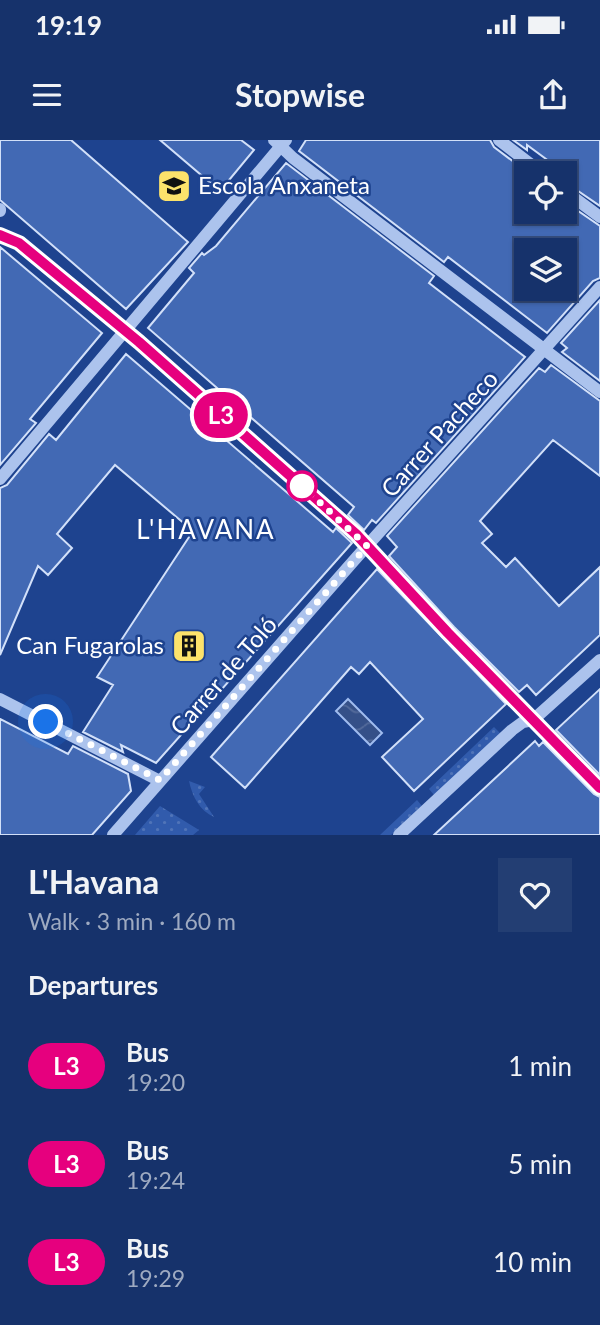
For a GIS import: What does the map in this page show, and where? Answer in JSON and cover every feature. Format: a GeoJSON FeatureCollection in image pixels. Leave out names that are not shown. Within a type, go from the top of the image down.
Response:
{"type":"FeatureCollection","features":[{"type":"Feature","properties":{"kind":"street"},"geometry":{"type":"LineString","coordinates":[[499,140],[526,161]]}},
{"type":"Feature","properties":{"kind":"street"},"geometry":{"type":"LineString","coordinates":[[0,479],[280,142],[293,158],[600,392]]}},
{"type":"Feature","properties":{"kind":"street"},"geometry":{"type":"LineString","coordinates":[[577,200],[600,217]]}},
{"type":"Feature","properties":{"kind":"street"},"geometry":{"type":"LineString","coordinates":[[0,235],[19,243],[124,331],[356,534],[448,633],[600,788]]}},
{"type":"Feature","properties":{"kind":"street","name":"Carrer Pacheco"},"geometry":{"type":"LineString","coordinates":[[367,546],[600,286]]}},
{"type":"Feature","properties":{"kind":"street","name":"Carrer de Toló"},"geometry":{"type":"LineString","coordinates":[[113,835],[367,546]]}},
{"type":"Feature","properties":{"kind":"street"},"geometry":{"type":"LineString","coordinates":[[400,835],[512,730],[523,722],[533,720],[600,660]]}},
{"type":"Feature","properties":{"kind":"street"},"geometry":{"type":"LineString","coordinates":[[0,699],[160,780]]}},
{"type":"Feature","properties":{"kind":"shaded area"},"geometry":{"type":"Polygon","coordinates":[[[494,727],[501,734],[434,795],[429,789],[494,727]]]}},
{"type":"Feature","properties":{"kind":"shaded area"},"geometry":{"type":"Polygon","coordinates":[[[189,781],[205,787],[199,794],[214,817],[197,802],[189,781]]]}},
{"type":"Feature","properties":{"kind":"shaded area"},"geometry":{"type":"Polygon","coordinates":[[[417,800],[422,806],[391,835],[380,835],[417,800]]]}},
{"type":"Feature","properties":{"kind":"shaded area"},"geometry":{"type":"Polygon","coordinates":[[[160,806],[199,830],[193,835],[135,835],[160,806]]]}},
{"type":"Feature","properties":{"kind":"water"},"geometry":{"type":"Polygon","coordinates":[[[348,699],[382,733],[370,745],[336,711],[348,699]]]}},
{"type":"Feature","properties":{"kind":"building"},"geometry":{"type":"Polygon","coordinates":[[[0,140],[71,140],[188,242],[126,309],[0,200],[0,140]]]}},
{"type":"Feature","properties":{"kind":"building"},"geometry":{"type":"Polygon","coordinates":[[[160,140],[241,140],[254,150],[220,191],[160,140]]]}},
{"type":"Feature","properties":{"kind":"building"},"geometry":{"type":"Polygon","coordinates":[[[306,140],[490,140],[494,147],[514,162],[514,224],[577,224],[577,210],[600,226],[600,278],[593,281],[577,299],[577,238],[514,238],[514,301],[575,301],[547,333],[448,257],[444,262],[299,151],[306,140]]]}},
{"type":"Feature","properties":{"kind":"building"},"geometry":{"type":"Polygon","coordinates":[[[513,140],[600,140],[600,206],[577,190],[577,161],[549,161],[527,145],[527,150],[513,140]]]}},
{"type":"Feature","properties":{"kind":"building"},"geometry":{"type":"Polygon","coordinates":[[[286,163],[434,276],[429,283],[525,357],[376,523],[372,520],[364,530],[348,515],[354,507],[148,328],[194,273],[189,268],[202,253],[204,255],[216,246],[286,163]]]}},
{"type":"Feature","properties":{"kind":"building"},"geometry":{"type":"Polygon","coordinates":[[[0,247],[102,333],[30,419],[36,423],[0,465],[0,247]]]}},
{"type":"Feature","properties":{"kind":"building"},"geometry":{"type":"Polygon","coordinates":[[[600,300],[600,381],[562,352],[567,348],[561,343],[600,300]]]}},
{"type":"Feature","properties":{"kind":"building"},"geometry":{"type":"Polygon","coordinates":[[[126,354],[333,532],[336,528],[352,543],[156,763],[121,745],[123,752],[83,732],[113,685],[97,677],[193,531],[115,465],[57,534],[72,548],[48,575],[38,566],[0,655],[0,488],[7,485],[49,434],[56,440],[126,354]]]}},
{"type":"Feature","properties":{"kind":"building"},"geometry":{"type":"Polygon","coordinates":[[[551,365],[600,401],[600,476],[553,440],[480,521],[492,534],[482,543],[506,567],[515,558],[559,606],[600,567],[600,635],[536,695],[527,685],[519,692],[454,627],[389,556],[397,547],[387,536],[539,368],[545,372],[551,365]]]}},
{"type":"Feature","properties":{"kind":"building"},"geometry":{"type":"Polygon","coordinates":[[[377,569],[506,704],[414,791],[382,757],[423,719],[370,662],[359,674],[351,667],[245,788],[211,757],[377,569]]]}},
{"type":"Feature","properties":{"kind":"building"},"geometry":{"type":"Polygon","coordinates":[[[600,689],[600,775],[556,730],[600,689]]]}},
{"type":"Feature","properties":{"kind":"building"},"geometry":{"type":"Polygon","coordinates":[[[0,719],[68,754],[73,746],[128,774],[131,791],[92,835],[0,835],[0,719]]]}},
{"type":"Feature","properties":{"kind":"building"},"geometry":{"type":"Polygon","coordinates":[[[535,741],[539,746],[543,742],[600,797],[600,835],[434,835],[535,741]]]}},
{"type":"Feature","properties":{"kind":"bus line","name":"L3"},"geometry":{"type":"LineString","coordinates":[[0,235],[19,243],[139,342],[356,534],[516,704],[549,734],[600,788]]}},
{"type":"Feature","properties":{"kind":"place","name":"Escola Anxaneta"},"geometry":{"type":"Point","coordinates":[174,186]}},
{"type":"Feature","properties":{"kind":"place","name":"Can Fugarolas"},"geometry":{"type":"Point","coordinates":[189,646]}},
{"type":"Feature","properties":{"kind":"district","name":"L'HAVANA"},"geometry":{"type":"Point","coordinates":[206,530]}},
{"type":"Feature","properties":{"kind":"route"},"geometry":{"type":"LineString","coordinates":[[46,722],[160,780],[367,546],[302,486]]}}]}
